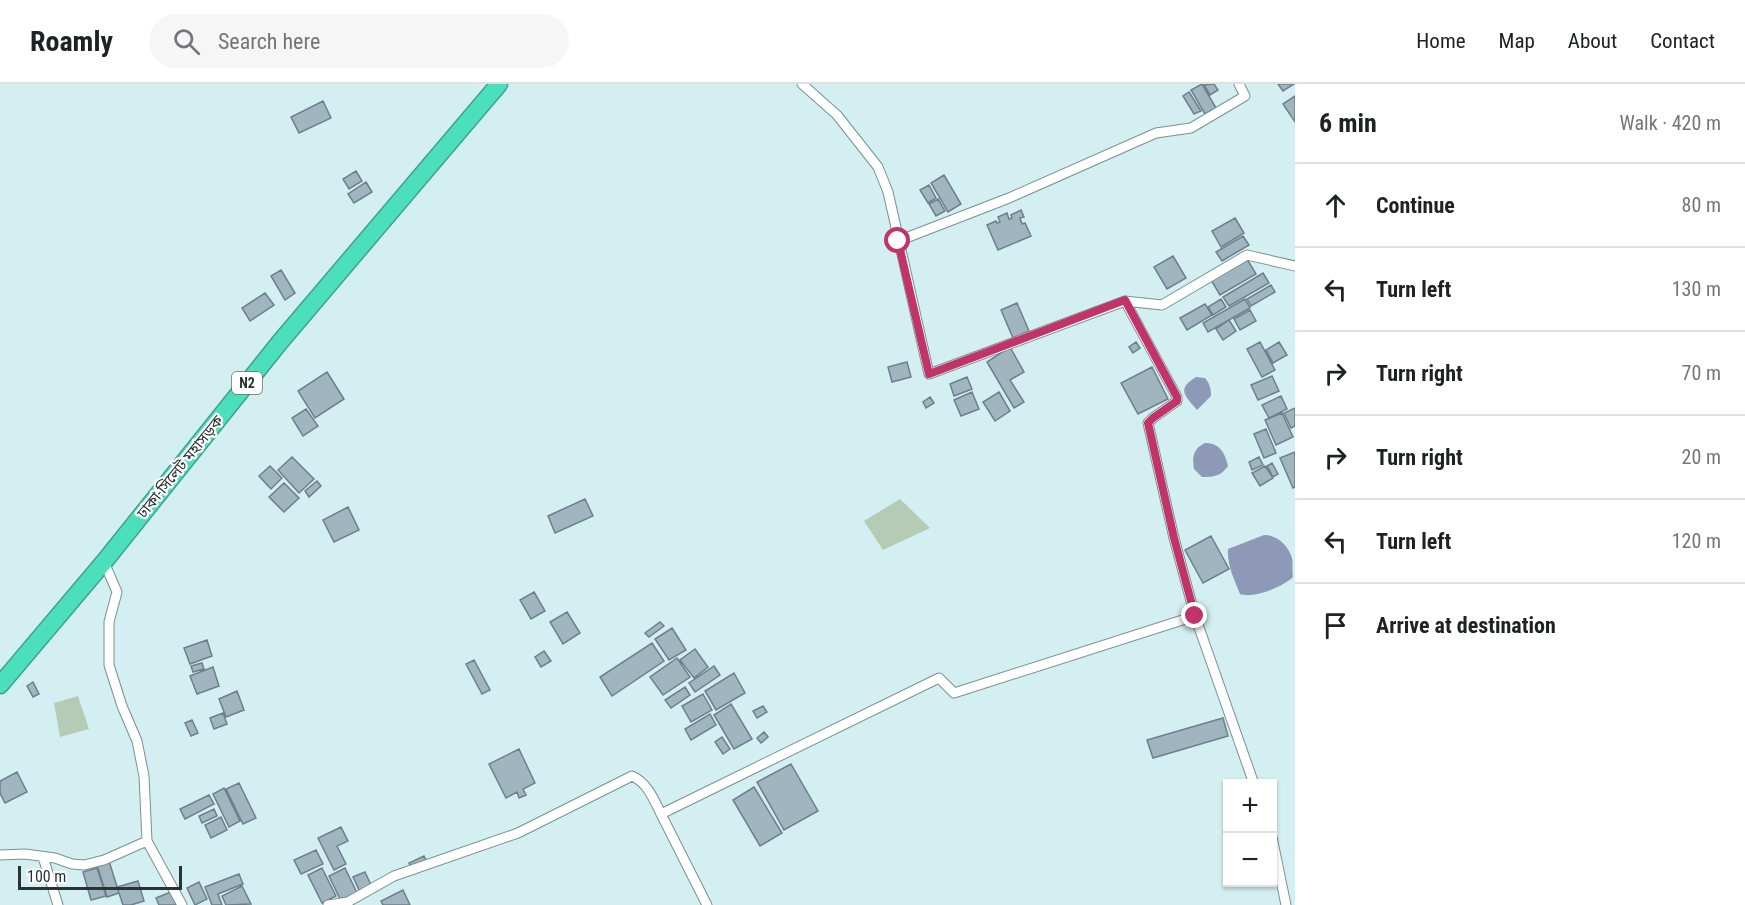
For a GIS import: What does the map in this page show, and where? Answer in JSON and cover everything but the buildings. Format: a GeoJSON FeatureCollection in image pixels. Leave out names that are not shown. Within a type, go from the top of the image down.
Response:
{"type":"FeatureCollection","features":[{"type":"Feature","properties":{"kind":"highway","name":"ঢাকা-সিলেট মহাসড়ক"},"geometry":{"type":"LineString","coordinates":[[0,685],[104,562],[280,342],[499,84]]}},
{"type":"Feature","properties":{"kind":"street"},"geometry":{"type":"LineString","coordinates":[[802,84],[837,116],[878,166],[888,192],[929,374],[1125,300],[1162,305],[1247,255],[1295,266]]}},
{"type":"Feature","properties":{"kind":"street"},"geometry":{"type":"LineString","coordinates":[[898,241],[1009,198],[1156,134],[1191,128],[1245,96],[1239,84]]}},
{"type":"Feature","properties":{"kind":"street"},"geometry":{"type":"LineString","coordinates":[[1125,300],[1177,397],[1177,401],[1148,423],[1174,538],[1195,616],[1253,779]]}},
{"type":"Feature","properties":{"kind":"street"},"geometry":{"type":"LineString","coordinates":[[104,562],[117,592],[109,622],[110,665],[122,706],[137,741],[144,776],[147,841],[182,905]]}},
{"type":"Feature","properties":{"kind":"street"},"geometry":{"type":"LineString","coordinates":[[662,814],[939,678],[954,693],[1195,616]]}},
{"type":"Feature","properties":{"kind":"street"},"geometry":{"type":"LineString","coordinates":[[328,905],[348,902],[394,876],[518,833],[632,776],[640,779],[648,789],[707,905]]}},
{"type":"Feature","properties":{"kind":"street"},"geometry":{"type":"LineString","coordinates":[[0,855],[25,854],[84,865],[104,860],[147,841]]}},
{"type":"Feature","properties":{"kind":"street"},"geometry":{"type":"LineString","coordinates":[[43,858],[58,905]]}},
{"type":"Feature","properties":{"kind":"street"},"geometry":{"type":"LineString","coordinates":[[1277,861],[1286,905]]}},
{"type":"Feature","properties":{"kind":"green space"},"geometry":{"type":"Polygon","coordinates":[[[900,499],[930,528],[883,550],[864,521],[900,499]]]}},
{"type":"Feature","properties":{"kind":"green space"},"geometry":{"type":"Polygon","coordinates":[[[78,696],[89,729],[60,737],[54,703],[78,696]]]}},
{"type":"Feature","properties":{"kind":"water"},"geometry":{"type":"Polygon","coordinates":[[[1196,377],[1205,378],[1211,393],[1211,396],[1197,410],[1184,393],[1186,385],[1196,377]]]}},
{"type":"Feature","properties":{"kind":"water"},"geometry":{"type":"Polygon","coordinates":[[[1205,443],[1210,443],[1221,450],[1228,466],[1223,472],[1210,477],[1202,477],[1194,469],[1194,454],[1205,443]]]}},
{"type":"Feature","properties":{"kind":"water"},"geometry":{"type":"Polygon","coordinates":[[[1264,535],[1278,539],[1288,549],[1292,558],[1293,577],[1268,591],[1252,595],[1240,594],[1230,566],[1228,549],[1264,535]]]}},
{"type":"Feature","properties":{"kind":"route"},"geometry":{"type":"LineString","coordinates":[[898,241],[929,374],[1125,300],[1177,397],[1177,401],[1148,423],[1174,538],[1195,616]]}}]}
